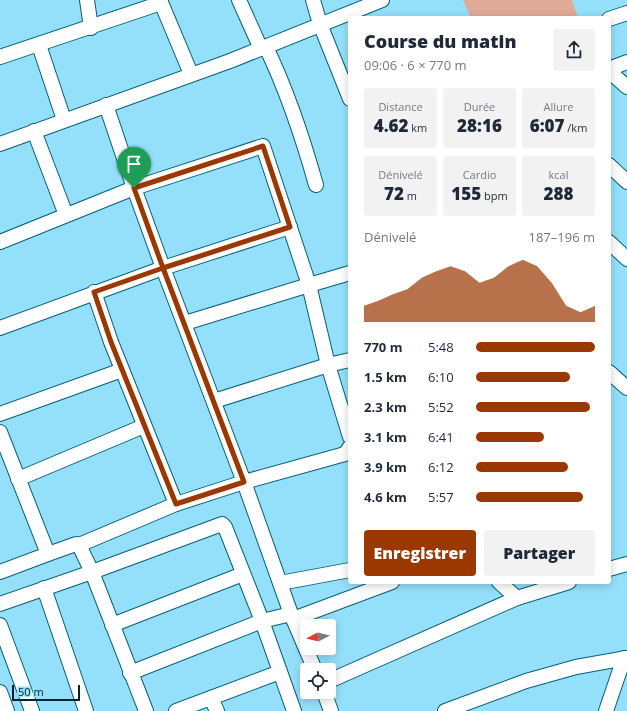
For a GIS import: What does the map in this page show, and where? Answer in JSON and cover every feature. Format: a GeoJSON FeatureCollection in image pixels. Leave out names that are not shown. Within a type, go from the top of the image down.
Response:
{"type":"FeatureCollection","features":[{"type":"Feature","properties":{"kind":"street"},"geometry":{"type":"LineString","coordinates":[[87,0],[91,28]]}},
{"type":"Feature","properties":{"kind":"street"},"geometry":{"type":"LineString","coordinates":[[239,0],[263,48],[286,88],[316,185]]}},
{"type":"Feature","properties":{"kind":"street"},"geometry":{"type":"LineString","coordinates":[[313,0],[320,24],[348,94]]}},
{"type":"Feature","properties":{"kind":"street"},"geometry":{"type":"LineString","coordinates":[[0,144],[263,48],[382,0]]}},
{"type":"Feature","properties":{"kind":"street"},"geometry":{"type":"LineString","coordinates":[[0,57],[91,28],[161,1],[191,74]]}},
{"type":"Feature","properties":{"kind":"street"},"geometry":{"type":"LineString","coordinates":[[611,18],[627,13]]}},
{"type":"Feature","properties":{"kind":"street"},"geometry":{"type":"LineString","coordinates":[[39,44],[64,120]]}},
{"type":"Feature","properties":{"kind":"street"},"geometry":{"type":"LineString","coordinates":[[611,69],[627,62]]}},
{"type":"Feature","properties":{"kind":"street"},"geometry":{"type":"LineString","coordinates":[[611,72],[627,87]]}},
{"type":"Feature","properties":{"kind":"street"},"geometry":{"type":"LineString","coordinates":[[106,105],[163,268],[244,482],[292,617],[312,663]]}},
{"type":"Feature","properties":{"kind":"street"},"geometry":{"type":"LineString","coordinates":[[34,131],[66,215]]}},
{"type":"Feature","properties":{"kind":"street"},"geometry":{"type":"LineString","coordinates":[[0,242],[134,188],[263,146],[309,285],[328,365],[348,430]]}},
{"type":"Feature","properties":{"kind":"street"},"geometry":{"type":"LineString","coordinates":[[611,167],[627,182]]}},
{"type":"Feature","properties":{"kind":"street"},"geometry":{"type":"LineString","coordinates":[[0,328],[94,292],[290,227]]}},
{"type":"Feature","properties":{"kind":"street"},"geometry":{"type":"LineString","coordinates":[[611,244],[627,259]]}},
{"type":"Feature","properties":{"kind":"street"},"geometry":{"type":"LineString","coordinates":[[185,323],[348,274]]}},
{"type":"Feature","properties":{"kind":"street"},"geometry":{"type":"LineString","coordinates":[[94,292],[122,370],[176,504]]}},
{"type":"Feature","properties":{"kind":"street"},"geometry":{"type":"LineString","coordinates":[[214,401],[328,365],[348,360]]}},
{"type":"Feature","properties":{"kind":"street"},"geometry":{"type":"LineString","coordinates":[[0,414],[122,370]]}},
{"type":"Feature","properties":{"kind":"street"},"geometry":{"type":"LineString","coordinates":[[611,374],[627,388]]}},
{"type":"Feature","properties":{"kind":"street"},"geometry":{"type":"LineString","coordinates":[[18,479],[144,426]]}},
{"type":"Feature","properties":{"kind":"street"},"geometry":{"type":"LineString","coordinates":[[0,432],[48,554]]}},
{"type":"Feature","properties":{"kind":"street"},"geometry":{"type":"LineString","coordinates":[[0,572],[76,544],[79,545],[176,504],[244,482],[345,454],[348,450]]}},
{"type":"Feature","properties":{"kind":"street"},"geometry":{"type":"LineString","coordinates":[[0,604],[222,524],[225,527],[262,621],[294,711]]}},
{"type":"Feature","properties":{"kind":"street"},"geometry":{"type":"LineString","coordinates":[[79,545],[92,572],[146,711]]}},
{"type":"Feature","properties":{"kind":"street"},"geometry":{"type":"LineString","coordinates":[[611,569],[627,564]]}},
{"type":"Feature","properties":{"kind":"street"},"geometry":{"type":"LineString","coordinates":[[280,583],[348,570]]}},
{"type":"Feature","properties":{"kind":"street"},"geometry":{"type":"LineString","coordinates":[[112,625],[243,574]]}},
{"type":"Feature","properties":{"kind":"street"},"geometry":{"type":"LineString","coordinates":[[130,672],[262,621],[292,617],[386,584]]}},
{"type":"Feature","properties":{"kind":"street"},"geometry":{"type":"LineString","coordinates":[[501,584],[517,598]]}},
{"type":"Feature","properties":{"kind":"street"},"geometry":{"type":"LineString","coordinates":[[336,678],[517,598],[562,584]]}},
{"type":"Feature","properties":{"kind":"street"},"geometry":{"type":"LineString","coordinates":[[44,588],[86,711]]}},
{"type":"Feature","properties":{"kind":"street"},"geometry":{"type":"LineString","coordinates":[[0,625],[32,711]]}},
{"type":"Feature","properties":{"kind":"street"},"geometry":{"type":"LineString","coordinates":[[445,711],[526,680],[576,667],[626,658]]}},
{"type":"Feature","properties":{"kind":"street"},"geometry":{"type":"LineString","coordinates":[[606,711],[626,658]]}},
{"type":"Feature","properties":{"kind":"street"},"geometry":{"type":"LineString","coordinates":[[176,711],[280,672]]}},
{"type":"Feature","properties":{"kind":"street"},"geometry":{"type":"LineString","coordinates":[[0,692],[7,711]]}},
{"type":"Feature","properties":{"kind":"street"},"geometry":{"type":"LineString","coordinates":[[211,698],[216,711]]}},
{"type":"Feature","properties":{"kind":"street"},"geometry":{"type":"LineString","coordinates":[[327,699],[331,711]]}},
{"type":"Feature","properties":{"kind":"shaded area"},"geometry":{"type":"Polygon","coordinates":[[[463,0],[572,0],[577,16],[470,16],[463,0]]]}},
{"type":"Feature","properties":{"kind":"route"},"geometry":{"type":"LineString","coordinates":[[134,188],[163,268],[94,292],[111,342],[176,504],[244,482],[163,268],[290,227],[263,146],[134,188]]}}]}
